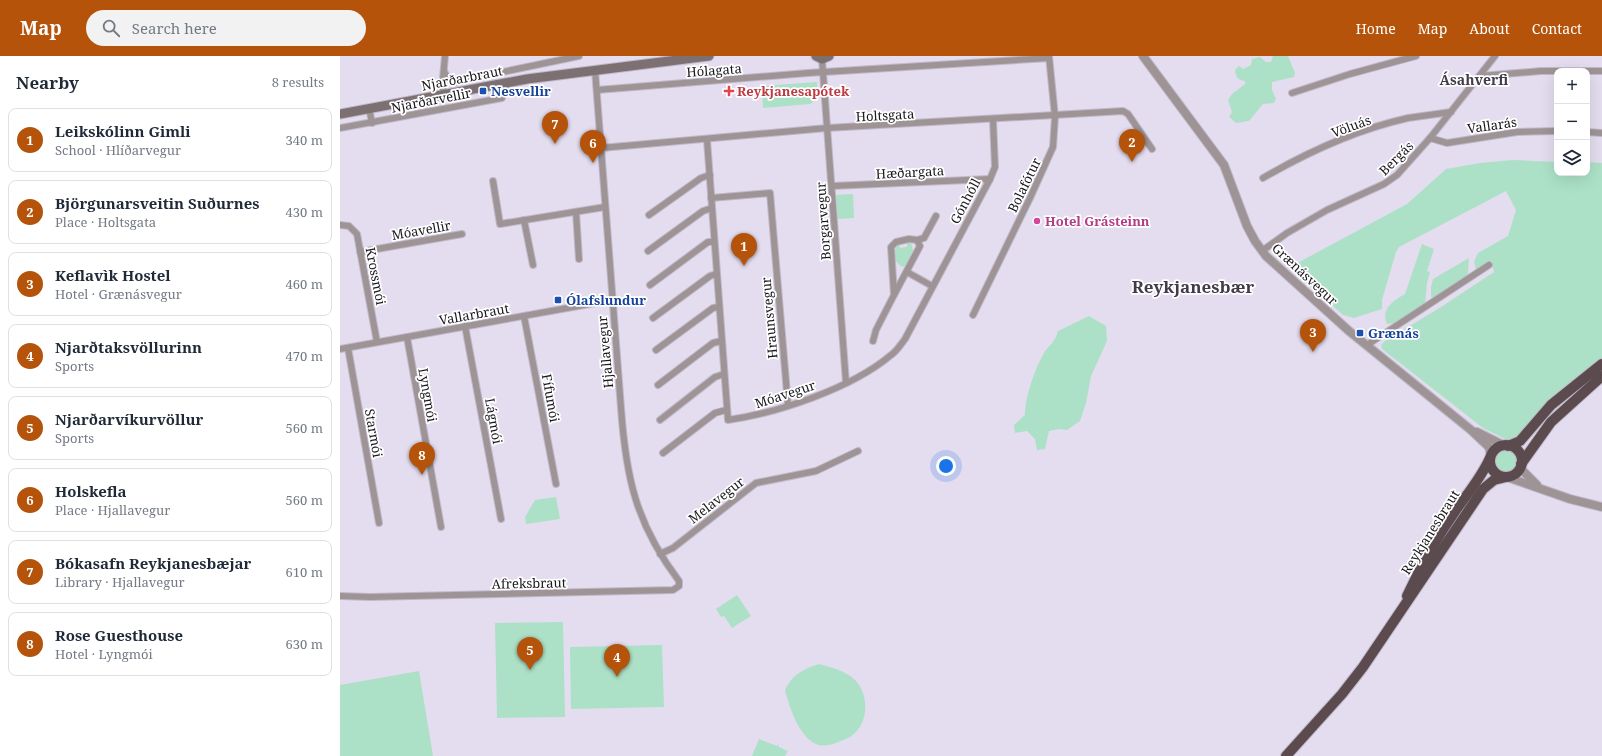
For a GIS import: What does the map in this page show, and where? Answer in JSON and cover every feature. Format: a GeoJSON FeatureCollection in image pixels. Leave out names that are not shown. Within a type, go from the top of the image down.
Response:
{"type":"FeatureCollection","features":[{"type":"Feature","properties":{"kind":"highway","name":"Reykjanesbraut"},"geometry":{"type":"LineString","coordinates":[[1395,622],[1419,570],[1456,510],[1482,474],[1497,448],[1520,441],[1551,406],[1602,364]]}},
{"type":"Feature","properties":{"kind":"highway","name":"Reykjanesbraut"},"geometry":{"type":"LineString","coordinates":[[1286,756],[1342,694],[1364,667],[1483,489],[1494,480],[1516,473],[1551,422],[1602,376]]}},
{"type":"Feature","properties":{"kind":"highway"},"geometry":{"type":"LineString","coordinates":[[1506,446],[1517,450],[1521,459],[1521,466]]}},
{"type":"Feature","properties":{"kind":"highway"},"geometry":{"type":"LineString","coordinates":[[1491,457],[1491,466],[1495,473],[1506,477]]}},
{"type":"Feature","properties":{"kind":"main road","name":"Njarðarbraut"},"geometry":{"type":"LineString","coordinates":[[340,114],[507,82],[689,57],[709,56]]}},
{"type":"Feature","properties":{"kind":"street"},"geometry":{"type":"LineString","coordinates":[[443,95],[446,56]]}},
{"type":"Feature","properties":{"kind":"street"},"geometry":{"type":"LineString","coordinates":[[444,71],[450,80],[463,81],[579,56]]}},
{"type":"Feature","properties":{"kind":"street","name":"Grænásvegur"},"geometry":{"type":"LineString","coordinates":[[1143,56],[1224,165],[1247,226],[1262,251],[1367,345],[1471,430],[1489,448],[1491,457]]}},
{"type":"Feature","properties":{"kind":"street"},"geometry":{"type":"LineString","coordinates":[[1292,93],[1416,56]]}},
{"type":"Feature","properties":{"kind":"street","name":"Bergás"},"geometry":{"type":"LineString","coordinates":[[1262,251],[1287,233],[1327,210],[1384,184],[1397,175],[1430,138],[1495,56]]}},
{"type":"Feature","properties":{"kind":"street","name":"Borgarvegur"},"geometry":{"type":"LineString","coordinates":[[822,57],[846,382]]}},
{"type":"Feature","properties":{"kind":"street","name":"Hólagata"},"geometry":{"type":"LineString","coordinates":[[597,90],[1049,57]]}},
{"type":"Feature","properties":{"kind":"street","name":"Bolafótur"},"geometry":{"type":"LineString","coordinates":[[973,315],[1048,160],[1054,140],[1055,117],[1049,57]]}},
{"type":"Feature","properties":{"kind":"street","name":"Hjallavegur"},"geometry":{"type":"LineString","coordinates":[[595,70],[626,463],[640,515],[660,554]]}},
{"type":"Feature","properties":{"kind":"street"},"geometry":{"type":"LineString","coordinates":[[1480,76],[1541,71],[1602,71]]}},
{"type":"Feature","properties":{"kind":"street","name":"Njarðarvellir"},"geometry":{"type":"LineString","coordinates":[[340,128],[502,98],[507,82]]}},
{"type":"Feature","properties":{"kind":"street"},"geometry":{"type":"LineString","coordinates":[[369,108],[372,122]]}},
{"type":"Feature","properties":{"kind":"street","name":"Völuás"},"geometry":{"type":"LineString","coordinates":[[1263,178],[1311,153],[1360,133],[1408,119],[1451,112]]}},
{"type":"Feature","properties":{"kind":"street","name":"Holtsgata"},"geometry":{"type":"LineString","coordinates":[[601,148],[707,140],[828,128],[1126,113],[1152,149]]}},
{"type":"Feature","properties":{"kind":"street","name":"Gónhóll"},"geometry":{"type":"LineString","coordinates":[[846,382],[881,363],[893,354],[905,339],[995,167],[993,120]]}},
{"type":"Feature","properties":{"kind":"street","name":"Vallarás"},"geometry":{"type":"LineString","coordinates":[[1430,138],[1447,143],[1517,132],[1554,131]]}},
{"type":"Feature","properties":{"kind":"street"},"geometry":{"type":"LineString","coordinates":[[1590,132],[1602,133]]}},
{"type":"Feature","properties":{"kind":"street"},"geometry":{"type":"LineString","coordinates":[[663,453],[715,412],[726,410],[707,140]]}},
{"type":"Feature","properties":{"kind":"street"},"geometry":{"type":"LineString","coordinates":[[649,216],[700,178],[710,175]]}},
{"type":"Feature","properties":{"kind":"street","name":"Hæðargata"},"geometry":{"type":"LineString","coordinates":[[832,186],[990,179]]}},
{"type":"Feature","properties":{"kind":"street"},"geometry":{"type":"LineString","coordinates":[[493,181],[500,224],[605,207]]}},
{"type":"Feature","properties":{"kind":"street","name":"Hraunsvegur"},"geometry":{"type":"LineString","coordinates":[[711,198],[770,193],[788,405]]}},
{"type":"Feature","properties":{"kind":"street"},"geometry":{"type":"LineString","coordinates":[[648,251],[703,211],[712,208]]}},
{"type":"Feature","properties":{"kind":"street"},"geometry":{"type":"LineString","coordinates":[[576,212],[579,259]]}},
{"type":"Feature","properties":{"kind":"street","name":"Gónhóll"},"geometry":{"type":"LineString","coordinates":[[917,240],[924,238],[936,216]]}},
{"type":"Feature","properties":{"kind":"street"},"geometry":{"type":"LineString","coordinates":[[524,220],[533,265]]}},
{"type":"Feature","properties":{"kind":"street","name":"Krossmói"},"geometry":{"type":"LineString","coordinates":[[340,225],[349,226],[356,231],[377,342]]}},
{"type":"Feature","properties":{"kind":"street","name":"Móavellir"},"geometry":{"type":"LineString","coordinates":[[360,252],[462,234]]}},
{"type":"Feature","properties":{"kind":"street"},"geometry":{"type":"LineString","coordinates":[[873,341],[876,330],[907,272],[920,246],[917,240],[909,239],[898,241],[891,247],[894,296]]}},
{"type":"Feature","properties":{"kind":"street"},"geometry":{"type":"LineString","coordinates":[[650,285],[708,242],[714,242]]}},
{"type":"Feature","properties":{"kind":"street"},"geometry":{"type":"LineString","coordinates":[[1367,345],[1489,265]]}},
{"type":"Feature","properties":{"kind":"street"},"geometry":{"type":"LineString","coordinates":[[907,272],[932,286]]}},
{"type":"Feature","properties":{"kind":"street"},"geometry":{"type":"LineString","coordinates":[[653,318],[710,276],[716,274]]}},
{"type":"Feature","properties":{"kind":"street","name":"Vallarbraut"},"geometry":{"type":"LineString","coordinates":[[340,349],[612,300]]}},
{"type":"Feature","properties":{"kind":"street"},"geometry":{"type":"LineString","coordinates":[[656,350],[713,308],[719,307]]}},
{"type":"Feature","properties":{"kind":"street","name":"Fífumói"},"geometry":{"type":"LineString","coordinates":[[524,316],[556,484]]}},
{"type":"Feature","properties":{"kind":"street","name":"Lágmói"},"geometry":{"type":"LineString","coordinates":[[466,326],[501,519]]}},
{"type":"Feature","properties":{"kind":"street","name":"Lyngmói"},"geometry":{"type":"LineString","coordinates":[[407,337],[441,528]]}},
{"type":"Feature","properties":{"kind":"street"},"geometry":{"type":"LineString","coordinates":[[658,385],[713,343],[721,341]]}},
{"type":"Feature","properties":{"kind":"street","name":"Starmói"},"geometry":{"type":"LineString","coordinates":[[348,348],[379,523]]}},
{"type":"Feature","properties":{"kind":"street"},"geometry":{"type":"LineString","coordinates":[[660,420],[715,377],[724,374]]}},
{"type":"Feature","properties":{"kind":"street","name":"Móavegur"},"geometry":{"type":"LineString","coordinates":[[726,410],[728,420],[753,416],[826,392],[846,382]]}},
{"type":"Feature","properties":{"kind":"street","name":"Grænásvegur"},"geometry":{"type":"LineString","coordinates":[[1471,430],[1506,446]]}},
{"type":"Feature","properties":{"kind":"street","name":"Melavegur"},"geometry":{"type":"LineString","coordinates":[[660,554],[673,548],[756,483],[816,471],[858,451]]}},
{"type":"Feature","properties":{"kind":"street"},"geometry":{"type":"LineString","coordinates":[[1521,466],[1533,482],[1546,491]]}},
{"type":"Feature","properties":{"kind":"street"},"geometry":{"type":"LineString","coordinates":[[1506,477],[1570,499],[1602,507]]}},
{"type":"Feature","properties":{"kind":"street","name":"Afreksbraut"},"geometry":{"type":"LineString","coordinates":[[340,596],[382,597],[677,589],[679,582],[660,554]]}},
{"type":"Feature","properties":{"kind":"green space"},"geometry":{"type":"Polygon","coordinates":[[[1273,56],[1288,56],[1295,73],[1294,77],[1272,82],[1272,90],[1276,99],[1274,103],[1263,104],[1249,121],[1236,123],[1229,117],[1232,112],[1228,100],[1232,94],[1245,84],[1245,81],[1237,78],[1235,70],[1239,66],[1243,69],[1251,65],[1252,59],[1260,57],[1266,62],[1271,62],[1273,56]]]}},
{"type":"Feature","properties":{"kind":"green space"},"geometry":{"type":"Polygon","coordinates":[[[817,82],[818,98],[810,104],[763,108],[762,86],[817,82]]]}},
{"type":"Feature","properties":{"kind":"green space"},"geometry":{"type":"Polygon","coordinates":[[[1513,160],[1554,162],[1554,176],[1590,176],[1590,162],[1602,163],[1602,370],[1566,399],[1525,439],[1507,440],[1483,428],[1382,349],[1381,345],[1494,272],[1491,261],[1476,270],[1474,262],[1478,253],[1508,236],[1516,210],[1506,191],[1399,247],[1396,252],[1382,300],[1382,309],[1354,318],[1343,315],[1290,267],[1407,204],[1446,169],[1480,163],[1513,160]]]}},
{"type":"Feature","properties":{"kind":"green space"},"geometry":{"type":"Polygon","coordinates":[[[853,194],[854,218],[838,219],[836,195],[853,194]]]}},
{"type":"Feature","properties":{"kind":"green space"},"geometry":{"type":"Polygon","coordinates":[[[907,243],[911,243],[913,250],[907,265],[902,267],[894,260],[895,252],[899,244],[900,248],[907,247],[907,243]]]}},
{"type":"Feature","properties":{"kind":"green space"},"geometry":{"type":"Polygon","coordinates":[[[1422,244],[1434,249],[1427,271],[1430,272],[1427,283],[1425,304],[1394,323],[1387,324],[1385,314],[1387,309],[1393,302],[1405,294],[1422,244]]]}},
{"type":"Feature","properties":{"kind":"green space"},"geometry":{"type":"Polygon","coordinates":[[[1469,258],[1468,273],[1466,278],[1437,297],[1431,297],[1433,279],[1469,258]]]}},
{"type":"Feature","properties":{"kind":"green space"},"geometry":{"type":"Polygon","coordinates":[[[1089,316],[1106,326],[1107,341],[1091,376],[1086,403],[1080,421],[1067,430],[1059,429],[1049,431],[1045,449],[1037,450],[1035,439],[1027,431],[1015,433],[1014,425],[1025,415],[1028,393],[1036,369],[1045,352],[1055,339],[1058,331],[1089,316]]]}},
{"type":"Feature","properties":{"kind":"green space"},"geometry":{"type":"Polygon","coordinates":[[[1507,450],[1511,451],[1517,457],[1517,465],[1511,471],[1507,472],[1503,471],[1497,465],[1496,461],[1497,457],[1503,451],[1507,450]]]}},
{"type":"Feature","properties":{"kind":"green space"},"geometry":{"type":"Polygon","coordinates":[[[556,497],[560,519],[526,524],[525,517],[535,500],[556,497]]]}},
{"type":"Feature","properties":{"kind":"green space"},"geometry":{"type":"Polygon","coordinates":[[[737,595],[751,616],[732,628],[724,616],[721,617],[716,609],[737,595]]]}},
{"type":"Feature","properties":{"kind":"green space"},"geometry":{"type":"Polygon","coordinates":[[[563,622],[565,717],[497,718],[495,623],[563,622]]]}},
{"type":"Feature","properties":{"kind":"green space"},"geometry":{"type":"Polygon","coordinates":[[[662,645],[664,707],[571,709],[570,647],[662,645]]]}},
{"type":"Feature","properties":{"kind":"green space"},"geometry":{"type":"Polygon","coordinates":[[[819,664],[847,674],[855,680],[860,686],[865,701],[864,718],[856,732],[850,737],[836,743],[826,745],[816,744],[805,735],[792,712],[785,690],[795,676],[808,668],[819,664]]]}},
{"type":"Feature","properties":{"kind":"green space"},"geometry":{"type":"Polygon","coordinates":[[[419,671],[433,756],[340,756],[340,685],[419,671]]]}},
{"type":"Feature","properties":{"kind":"green space"},"geometry":{"type":"Polygon","coordinates":[[[759,739],[777,746],[778,744],[779,747],[788,751],[785,756],[752,756],[759,739]]]}},
{"type":"Feature","properties":{"kind":"place","name":"Nesvellir"},"geometry":{"type":"Point","coordinates":[483,91]}},
{"type":"Feature","properties":{"kind":"place","name":"Reykjanesapótek"},"geometry":{"type":"Point","coordinates":[729,91]}},
{"type":"Feature","properties":{"kind":"place","name":"Bókasafn Reykjanesbæjar"},"geometry":{"type":"Point","coordinates":[555,144]}},
{"type":"Feature","properties":{"kind":"place","name":"Björgunarsveitin Suðurnes"},"geometry":{"type":"Point","coordinates":[1132,162]}},
{"type":"Feature","properties":{"kind":"place","name":"Holskefla"},"geometry":{"type":"Point","coordinates":[593,163]}},
{"type":"Feature","properties":{"kind":"place","name":"Hotel Grásteinn"},"geometry":{"type":"Point","coordinates":[1037,221]}},
{"type":"Feature","properties":{"kind":"place","name":"Leikskólinn Gimli"},"geometry":{"type":"Point","coordinates":[744,266]}},
{"type":"Feature","properties":{"kind":"place","name":"Ólafslundur"},"geometry":{"type":"Point","coordinates":[558,300]}},
{"type":"Feature","properties":{"kind":"place","name":"Grænás"},"geometry":{"type":"Point","coordinates":[1360,333]}},
{"type":"Feature","properties":{"kind":"place","name":"Keflavìk Hostel"},"geometry":{"type":"Point","coordinates":[1313,352]}},
{"type":"Feature","properties":{"kind":"place","name":"Rose Guesthouse"},"geometry":{"type":"Point","coordinates":[422,475]}},
{"type":"Feature","properties":{"kind":"place","name":"Njarðarvíkurvöllur"},"geometry":{"type":"Point","coordinates":[530,670]}},
{"type":"Feature","properties":{"kind":"place","name":"Njarðtaksvöllurinn"},"geometry":{"type":"Point","coordinates":[617,677]}},
{"type":"Feature","properties":{"kind":"district","name":"Ásahverfi"},"geometry":{"type":"Point","coordinates":[1474,79]}},
{"type":"Feature","properties":{"kind":"district","name":"Reykjanesbær"},"geometry":{"type":"Point","coordinates":[1193,286]}}]}
